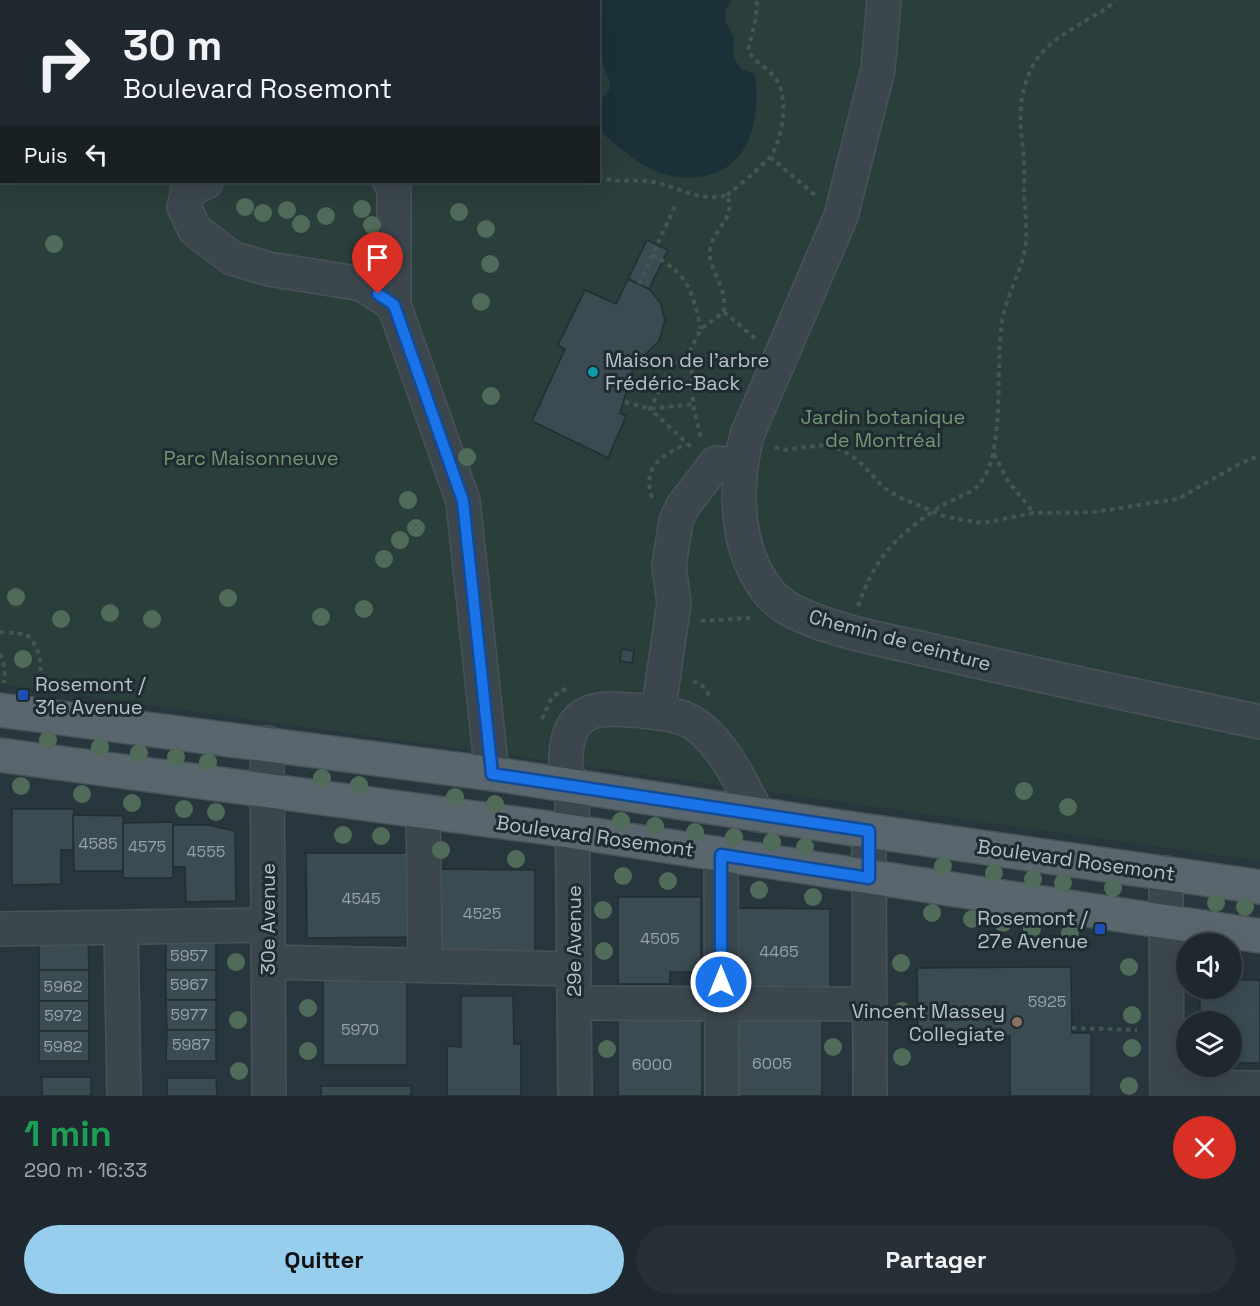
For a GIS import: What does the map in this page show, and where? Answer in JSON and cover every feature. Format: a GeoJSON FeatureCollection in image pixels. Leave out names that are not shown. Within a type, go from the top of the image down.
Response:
{"type":"FeatureCollection","features":[{"type":"Feature","properties":{"kind":"main road","name":"Boulevard Rosemont"},"geometry":{"type":"LineString","coordinates":[[2,699],[267,743],[572,785],[758,815],[1260,887]]}},
{"type":"Feature","properties":{"kind":"main road","name":"Boulevard Rosemont"},"geometry":{"type":"LineString","coordinates":[[0,755],[573,832],[1260,936]]}},
{"type":"Feature","properties":{"kind":"street","name":"Chemin de ceinture"},"geometry":{"type":"LineString","coordinates":[[884,0],[878,69],[841,216],[780,359],[726,455],[750,556],[771,595],[801,615],[850,631],[985,663],[1260,722]]}},
{"type":"Feature","properties":{"kind":"street"},"geometry":{"type":"LineString","coordinates":[[204,183],[188,190],[184,207],[195,230],[232,258],[269,269],[362,284],[394,305]]}},
{"type":"Feature","properties":{"kind":"street"},"geometry":{"type":"LineString","coordinates":[[391,183],[394,185],[394,305],[463,501],[492,774]]}},
{"type":"Feature","properties":{"kind":"street"},"geometry":{"type":"LineString","coordinates":[[658,712],[674,603],[669,566],[676,521],[683,506],[726,455]]}},
{"type":"Feature","properties":{"kind":"street","name":"29e Avenue"},"geometry":{"type":"LineString","coordinates":[[574,1096],[572,785],[564,768],[570,730],[582,715],[604,708],[672,714],[699,727],[728,760],[758,815]]}},
{"type":"Feature","properties":{"kind":"street","name":"30e Avenue"},"geometry":{"type":"LineString","coordinates":[[267,743],[270,1096]]}},
{"type":"Feature","properties":{"kind":"street"},"geometry":{"type":"LineString","coordinates":[[423,811],[425,948]]}},
{"type":"Feature","properties":{"kind":"street"},"geometry":{"type":"LineString","coordinates":[[869,831],[870,1096]]}},
{"type":"Feature","properties":{"kind":"street"},"geometry":{"type":"LineString","coordinates":[[721,855],[722,1096]]}},
{"type":"Feature","properties":{"kind":"street"},"geometry":{"type":"LineString","coordinates":[[1166,873],[1167,1091],[1260,1088]]}},
{"type":"Feature","properties":{"kind":"street"},"geometry":{"type":"LineString","coordinates":[[0,929],[268,925]]}},
{"type":"Feature","properties":{"kind":"street"},"geometry":{"type":"LineString","coordinates":[[121,927],[123,1096]]}},
{"type":"Feature","properties":{"kind":"street"},"geometry":{"type":"LineString","coordinates":[[268,962],[574,969]]}},
{"type":"Feature","properties":{"kind":"street"},"geometry":{"type":"LineString","coordinates":[[574,1003],[870,1004]]}},
{"type":"Feature","properties":{"kind":"path"},"geometry":{"type":"LineString","coordinates":[[600,177],[610,180],[660,183],[702,198],[716,199],[728,195],[770,157],[783,126],[784,99],[778,81],[752,58],[748,50],[756,18],[757,0]]}},
{"type":"Feature","properties":{"kind":"path"},"geometry":{"type":"LineString","coordinates":[[850,631],[877,561],[889,547],[934,510],[972,492],[985,479],[993,452],[1002,323],[1024,255],[1026,237],[1023,151],[1019,112],[1024,85],[1036,61],[1045,50],[1107,8],[1115,0]]}},
{"type":"Feature","properties":{"kind":"path"},"geometry":{"type":"LineString","coordinates":[[770,157],[841,216]]}},
{"type":"Feature","properties":{"kind":"path"},"geometry":{"type":"LineString","coordinates":[[728,195],[730,214],[713,239],[710,252],[712,267],[724,292],[724,312],[780,359]]}},
{"type":"Feature","properties":{"kind":"path"},"geometry":{"type":"LineString","coordinates":[[639,284],[676,204]]}},
{"type":"Feature","properties":{"kind":"path"},"geometry":{"type":"LineString","coordinates":[[652,255],[669,264],[686,282],[695,300],[701,329]]}},
{"type":"Feature","properties":{"kind":"path"},"geometry":{"type":"LineString","coordinates":[[650,409],[670,369],[690,351],[701,329],[724,312]]}},
{"type":"Feature","properties":{"kind":"path"},"geometry":{"type":"LineString","coordinates":[[690,351],[693,404],[726,455]]}},
{"type":"Feature","properties":{"kind":"path"},"geometry":{"type":"LineString","coordinates":[[625,402],[650,409],[693,404]]}},
{"type":"Feature","properties":{"kind":"path"},"geometry":{"type":"LineString","coordinates":[[650,409],[678,438],[726,455],[826,445],[840,449],[858,460],[884,488],[918,506],[934,510],[946,517],[983,523],[1033,513],[1095,512],[1179,499],[1237,465],[1260,455]]}},
{"type":"Feature","properties":{"kind":"path"},"geometry":{"type":"LineString","coordinates":[[993,452],[997,464],[1008,481],[1033,513]]}},
{"type":"Feature","properties":{"kind":"path"},"geometry":{"type":"LineString","coordinates":[[671,624],[753,618]]}},
{"type":"Feature","properties":{"kind":"path"},"geometry":{"type":"LineString","coordinates":[[0,632],[26,634],[36,643],[41,660],[41,683]]}},
{"type":"Feature","properties":{"kind":"path"},"geometry":{"type":"LineString","coordinates":[[0,654],[4,668],[2,699]]}},
{"type":"Feature","properties":{"kind":"path"},"geometry":{"type":"LineString","coordinates":[[1072,1028],[1137,1030]]}},
{"type":"Feature","properties":{"kind":"green space","name":"Jardin botanique de Montréal"},"geometry":{"type":"Polygon","coordinates":[[[600,0],[1260,0],[1260,861],[0,684],[0,183],[600,183],[600,0]]]}},
{"type":"Feature","properties":{"kind":"water"},"geometry":{"type":"Polygon","coordinates":[[[600,0],[732,0],[726,9],[725,20],[734,38],[733,57],[742,70],[754,73],[756,89],[754,123],[749,138],[742,152],[720,171],[690,178],[662,174],[633,158],[600,131],[600,100],[609,91],[610,83],[600,55],[600,0]]]}},
{"type":"Feature","properties":{"kind":"building"},"geometry":{"type":"Polygon","coordinates":[[[647,240],[668,250],[649,289],[628,279],[647,240]]]}},
{"type":"Feature","properties":{"kind":"building","name":"Maison de l'arbre Frédéric-Back"},"geometry":{"type":"Polygon","coordinates":[[[628,279],[649,289],[660,302],[665,320],[659,341],[634,365],[620,413],[626,416],[608,458],[532,421],[565,349],[558,345],[585,290],[616,304],[628,279]]]}},
{"type":"Feature","properties":{"kind":"building"},"geometry":{"type":"Polygon","coordinates":[[[622,649],[634,651],[632,663],[620,661],[622,649]]]}},
{"type":"Feature","properties":{"kind":"building"},"geometry":{"type":"Polygon","coordinates":[[[12,809],[74,809],[73,850],[61,850],[61,884],[12,885],[12,809]]]}},
{"type":"Feature","properties":{"kind":"building"},"geometry":{"type":"Polygon","coordinates":[[[73,815],[123,816],[123,871],[74,871],[73,815]]]}},
{"type":"Feature","properties":{"kind":"building"},"geometry":{"type":"Polygon","coordinates":[[[173,822],[173,878],[123,878],[123,823],[173,822]]]}},
{"type":"Feature","properties":{"kind":"building"},"geometry":{"type":"Polygon","coordinates":[[[173,825],[209,825],[235,831],[236,901],[186,902],[185,867],[173,867],[173,825]]]}},
{"type":"Feature","properties":{"kind":"building"},"geometry":{"type":"Polygon","coordinates":[[[306,853],[410,853],[410,937],[307,938],[306,853]]]}},
{"type":"Feature","properties":{"kind":"building"},"geometry":{"type":"Polygon","coordinates":[[[433,869],[535,870],[535,953],[432,952],[433,869]]]}},
{"type":"Feature","properties":{"kind":"building"},"geometry":{"type":"Polygon","coordinates":[[[618,897],[701,897],[701,972],[670,972],[670,984],[618,984],[618,897]]]}},
{"type":"Feature","properties":{"kind":"building"},"geometry":{"type":"Polygon","coordinates":[[[730,908],[830,909],[830,991],[729,991],[730,908]]]}},
{"type":"Feature","properties":{"kind":"building"},"geometry":{"type":"Polygon","coordinates":[[[216,939],[216,970],[166,970],[166,940],[216,939]]]}},
{"type":"Feature","properties":{"kind":"building"},"geometry":{"type":"Polygon","coordinates":[[[39,940],[88,940],[89,970],[39,970],[39,940]]]}},
{"type":"Feature","properties":{"kind":"building","name":"Vincent Massey Collegiate"},"geometry":{"type":"Polygon","coordinates":[[[1071,967],[1072,1033],[1091,1033],[1091,1096],[1010,1096],[1010,1036],[918,1036],[917,968],[1071,967]]]}},
{"type":"Feature","properties":{"kind":"building"},"geometry":{"type":"Polygon","coordinates":[[[39,970],[89,970],[89,1001],[39,1001],[39,970]]]}},
{"type":"Feature","properties":{"kind":"building"},"geometry":{"type":"Polygon","coordinates":[[[166,970],[216,970],[216,1000],[166,1000],[166,970]]]}},
{"type":"Feature","properties":{"kind":"building"},"geometry":{"type":"Polygon","coordinates":[[[323,980],[407,980],[407,1065],[323,1065],[323,980]]]}},
{"type":"Feature","properties":{"kind":"building"},"geometry":{"type":"Polygon","coordinates":[[[1242,980],[1260,980],[1260,1063],[1242,1063],[1242,1011],[1200,1011],[1200,999],[1242,999],[1242,980]]]}},
{"type":"Feature","properties":{"kind":"building"},"geometry":{"type":"Polygon","coordinates":[[[461,996],[513,996],[514,1044],[521,1044],[521,1096],[447,1096],[447,1046],[461,1047],[461,996]]]}},
{"type":"Feature","properties":{"kind":"building"},"geometry":{"type":"Polygon","coordinates":[[[166,1000],[216,1000],[216,1030],[167,1030],[166,1000]]]}},
{"type":"Feature","properties":{"kind":"building"},"geometry":{"type":"Polygon","coordinates":[[[39,1001],[89,1001],[89,1031],[39,1031],[39,1001]]]}},
{"type":"Feature","properties":{"kind":"building"},"geometry":{"type":"Polygon","coordinates":[[[618,1016],[702,1016],[702,1096],[618,1096],[618,1016]]]}},
{"type":"Feature","properties":{"kind":"building"},"geometry":{"type":"Polygon","coordinates":[[[738,1016],[822,1016],[822,1096],[738,1096],[738,1016]]]}},
{"type":"Feature","properties":{"kind":"building"},"geometry":{"type":"Polygon","coordinates":[[[167,1030],[216,1030],[216,1061],[166,1061],[167,1030]]]}},
{"type":"Feature","properties":{"kind":"building"},"geometry":{"type":"Polygon","coordinates":[[[39,1031],[89,1031],[89,1061],[39,1061],[39,1031]]]}},
{"type":"Feature","properties":{"kind":"building"},"geometry":{"type":"Polygon","coordinates":[[[42,1077],[91,1077],[91,1096],[42,1096],[42,1077]]]}},
{"type":"Feature","properties":{"kind":"building"},"geometry":{"type":"Polygon","coordinates":[[[167,1078],[216,1078],[217,1096],[167,1096],[167,1078]]]}},
{"type":"Feature","properties":{"kind":"building"},"geometry":{"type":"Polygon","coordinates":[[[321,1086],[411,1086],[411,1096],[321,1096],[321,1086]]]}},
{"type":"Feature","properties":{"kind":"place","name":"Maison de l'arbre Frédéric-Back"},"geometry":{"type":"Point","coordinates":[593,372]}},
{"type":"Feature","properties":{"kind":"place","name":"Rosemont / 31e Avenue"},"geometry":{"type":"Point","coordinates":[23,695]}},
{"type":"Feature","properties":{"kind":"place","name":"Rosemont / 27e Avenue"},"geometry":{"type":"Point","coordinates":[1100,929]}},
{"type":"Feature","properties":{"kind":"place","name":"Vincent Massey Collegiate"},"geometry":{"type":"Point","coordinates":[1017,1022]}},
{"type":"Feature","properties":{"kind":"route"},"geometry":{"type":"LineString","coordinates":[[378,294],[394,305],[463,501],[492,774],[869,831],[869,878],[721,855],[721,982]]}},
{"type":"Feature","properties":{"kind":"park label","name":"Parc Maisonneuve"},"geometry":{"type":"Point","coordinates":[251,458]}}]}
